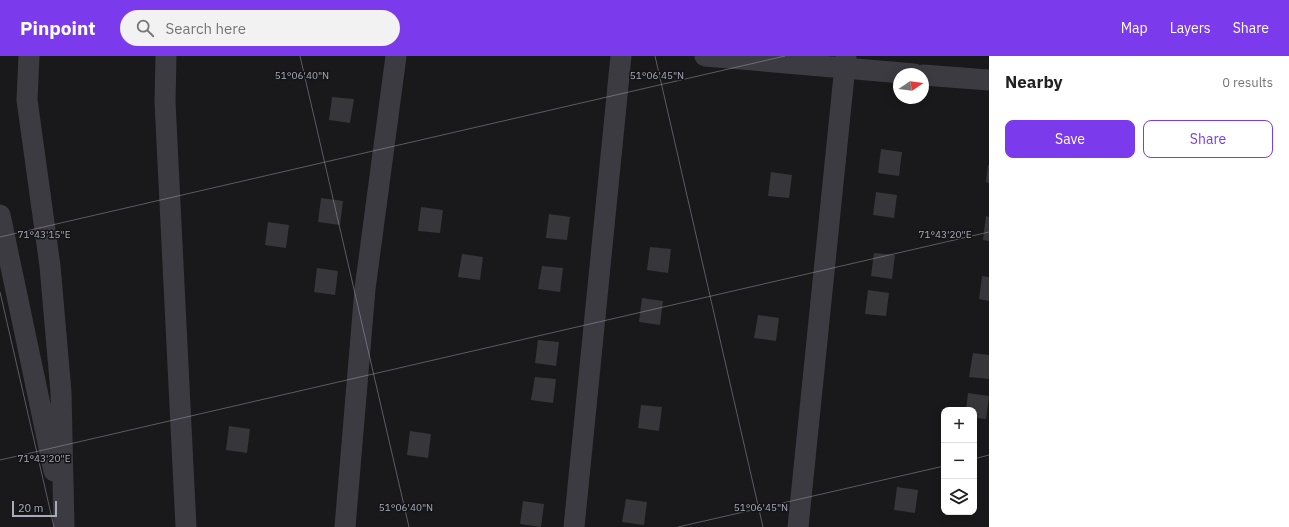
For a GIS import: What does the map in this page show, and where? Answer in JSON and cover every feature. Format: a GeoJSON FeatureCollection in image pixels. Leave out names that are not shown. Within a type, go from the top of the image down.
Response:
{"type":"FeatureCollection","features":[{"type":"Feature","properties":{"kind":"lane"},"geometry":{"type":"LineString","coordinates":[[29,56],[28,100],[50,266],[61,392],[64,527]]}},
{"type":"Feature","properties":{"kind":"lane"},"geometry":{"type":"LineString","coordinates":[[166,56],[165,102],[186,527]]}},
{"type":"Feature","properties":{"kind":"lane"},"geometry":{"type":"LineString","coordinates":[[345,527],[365,289],[396,56]]}},
{"type":"Feature","properties":{"kind":"lane"},"geometry":{"type":"LineString","coordinates":[[574,527],[622,56]]}},
{"type":"Feature","properties":{"kind":"lane"},"geometry":{"type":"LineString","coordinates":[[705,56],[845,62],[893,70]]}},
{"type":"Feature","properties":{"kind":"lane"},"geometry":{"type":"LineString","coordinates":[[798,527],[845,62]]}},
{"type":"Feature","properties":{"kind":"lane"},"geometry":{"type":"LineString","coordinates":[[929,75],[989,80]]}},
{"type":"Feature","properties":{"kind":"lane"},"geometry":{"type":"LineString","coordinates":[[0,215],[64,527]]}},
{"type":"Feature","properties":{"kind":"building"},"geometry":{"type":"Polygon","coordinates":[[[332,97],[354,99],[350,123],[329,120],[332,97]]]}},
{"type":"Feature","properties":{"kind":"building"},"geometry":{"type":"Polygon","coordinates":[[[881,149],[902,152],[899,176],[878,173],[881,149]]]}},
{"type":"Feature","properties":{"kind":"building"},"geometry":{"type":"Polygon","coordinates":[[[989,165],[989,183],[986,182],[989,165]]]}},
{"type":"Feature","properties":{"kind":"building"},"geometry":{"type":"Polygon","coordinates":[[[771,172],[792,175],[789,198],[768,196],[771,172]]]}},
{"type":"Feature","properties":{"kind":"building"},"geometry":{"type":"Polygon","coordinates":[[[876,192],[897,195],[894,218],[873,215],[876,192]]]}},
{"type":"Feature","properties":{"kind":"building"},"geometry":{"type":"Polygon","coordinates":[[[321,198],[343,201],[340,225],[318,222],[321,198]]]}},
{"type":"Feature","properties":{"kind":"building"},"geometry":{"type":"Polygon","coordinates":[[[421,207],[443,210],[440,233],[418,231],[421,207]]]}},
{"type":"Feature","properties":{"kind":"building"},"geometry":{"type":"Polygon","coordinates":[[[549,214],[570,217],[567,240],[546,238],[549,214]]]}},
{"type":"Feature","properties":{"kind":"building"},"geometry":{"type":"Polygon","coordinates":[[[986,216],[989,217],[989,241],[983,240],[986,216]]]}},
{"type":"Feature","properties":{"kind":"building"},"geometry":{"type":"Polygon","coordinates":[[[268,222],[289,225],[286,248],[265,245],[268,222]]]}},
{"type":"Feature","properties":{"kind":"building"},"geometry":{"type":"Polygon","coordinates":[[[650,247],[671,249],[668,273],[647,270],[650,247]]]}},
{"type":"Feature","properties":{"kind":"building"},"geometry":{"type":"Polygon","coordinates":[[[874,253],[895,255],[892,279],[871,276],[874,253]]]}},
{"type":"Feature","properties":{"kind":"building"},"geometry":{"type":"Polygon","coordinates":[[[462,254],[483,257],[480,280],[458,277],[462,254]]]}},
{"type":"Feature","properties":{"kind":"building"},"geometry":{"type":"Polygon","coordinates":[[[542,266],[563,268],[560,292],[538,289],[542,266]]]}},
{"type":"Feature","properties":{"kind":"building"},"geometry":{"type":"Polygon","coordinates":[[[317,268],[338,271],[335,295],[314,292],[317,268]]]}},
{"type":"Feature","properties":{"kind":"building"},"geometry":{"type":"Polygon","coordinates":[[[982,276],[989,277],[989,301],[979,299],[982,276]]]}},
{"type":"Feature","properties":{"kind":"building"},"geometry":{"type":"Polygon","coordinates":[[[868,290],[889,293],[886,316],[865,314],[868,290]]]}},
{"type":"Feature","properties":{"kind":"building"},"geometry":{"type":"Polygon","coordinates":[[[642,298],[663,301],[660,325],[639,322],[642,298]]]}},
{"type":"Feature","properties":{"kind":"building"},"geometry":{"type":"Polygon","coordinates":[[[758,315],[779,318],[776,341],[754,338],[758,315]]]}},
{"type":"Feature","properties":{"kind":"building"},"geometry":{"type":"Polygon","coordinates":[[[538,340],[559,342],[556,366],[535,363],[538,340]]]}},
{"type":"Feature","properties":{"kind":"building"},"geometry":{"type":"Polygon","coordinates":[[[973,353],[989,355],[989,379],[969,377],[973,353]]]}},
{"type":"Feature","properties":{"kind":"building"},"geometry":{"type":"Polygon","coordinates":[[[535,377],[556,379],[553,403],[531,400],[535,377]]]}},
{"type":"Feature","properties":{"kind":"building"},"geometry":{"type":"Polygon","coordinates":[[[968,393],[989,396],[986,419],[977,418],[977,407],[966,407],[968,393]]]}},
{"type":"Feature","properties":{"kind":"building"},"geometry":{"type":"Polygon","coordinates":[[[641,405],[662,407],[659,431],[638,428],[641,405]]]}},
{"type":"Feature","properties":{"kind":"building"},"geometry":{"type":"Polygon","coordinates":[[[229,426],[250,429],[247,453],[226,450],[229,426]]]}},
{"type":"Feature","properties":{"kind":"building"},"geometry":{"type":"Polygon","coordinates":[[[410,431],[431,434],[428,458],[407,455],[410,431]]]}},
{"type":"Feature","properties":{"kind":"building"},"geometry":{"type":"Polygon","coordinates":[[[897,487],[918,490],[915,513],[894,510],[897,487]]]}},
{"type":"Feature","properties":{"kind":"building"},"geometry":{"type":"Polygon","coordinates":[[[626,499],[647,502],[644,525],[622,522],[626,499]]]}},
{"type":"Feature","properties":{"kind":"building"},"geometry":{"type":"Polygon","coordinates":[[[523,501],[544,504],[541,527],[520,524],[523,501]]]}}]}
